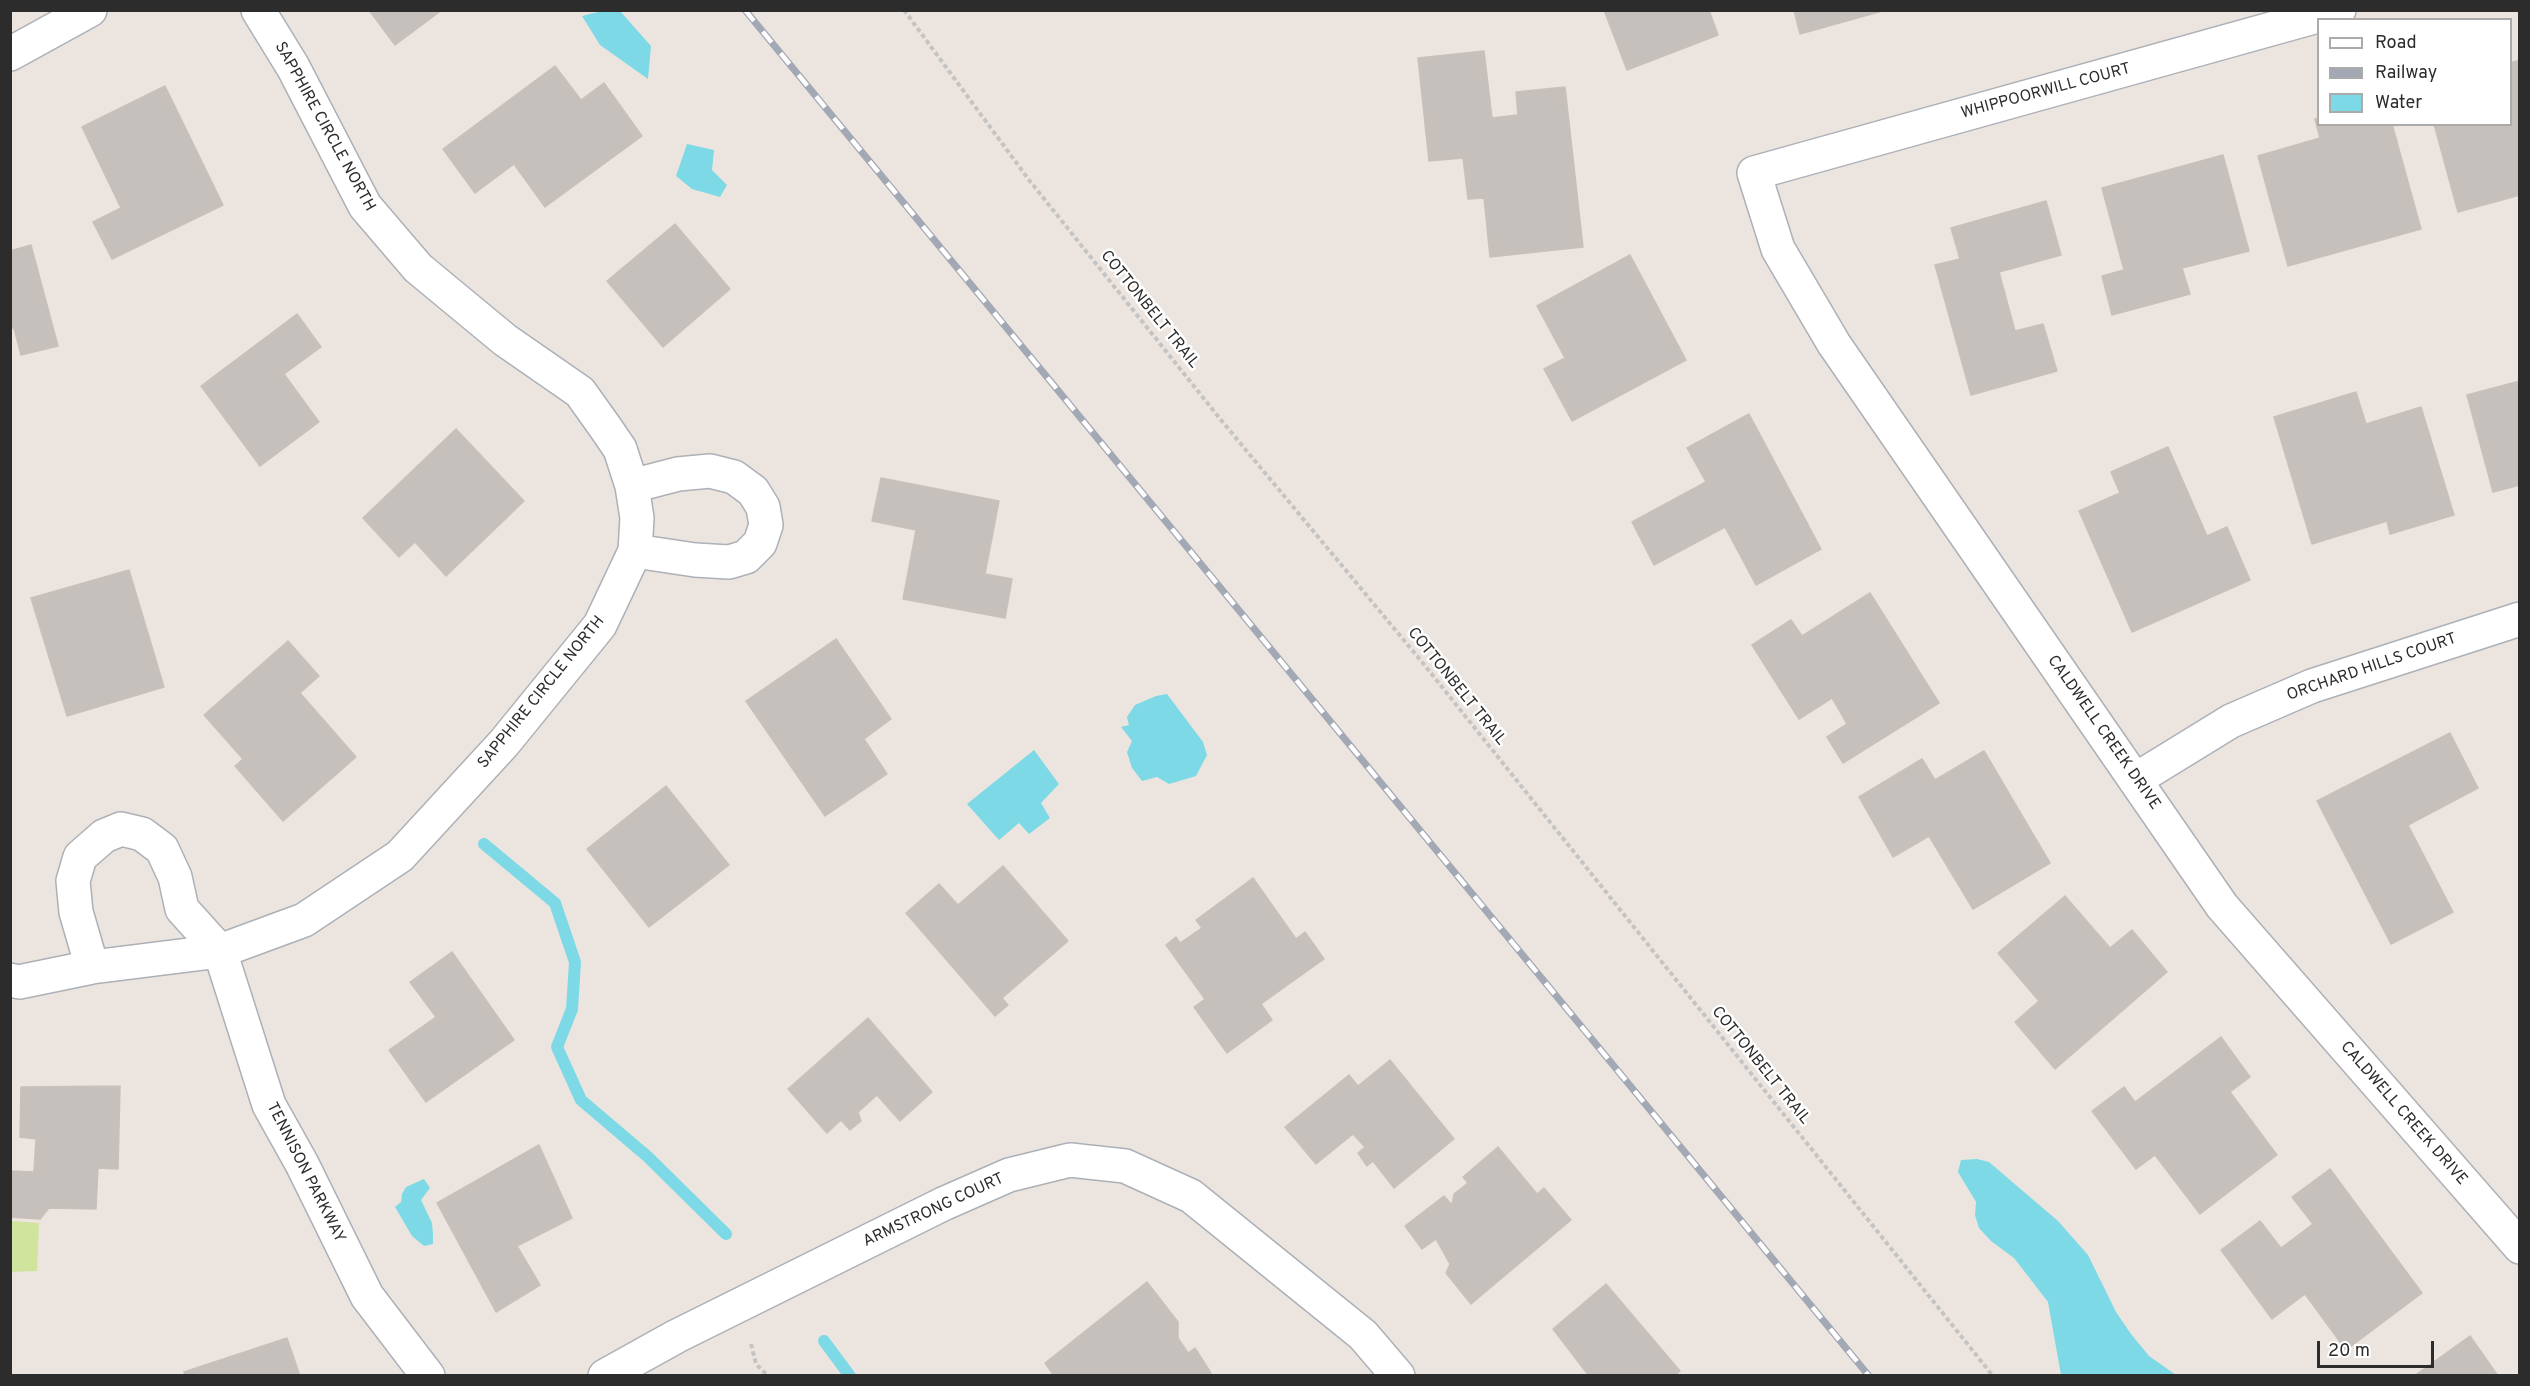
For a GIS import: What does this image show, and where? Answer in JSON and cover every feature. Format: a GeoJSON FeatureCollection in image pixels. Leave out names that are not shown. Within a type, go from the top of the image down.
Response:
{"type":"FeatureCollection","features":[{"type":"Feature","properties":{"kind":"street"},"geometry":{"type":"LineString","coordinates":[[10,54],[90,10]]}},
{"type":"Feature","properties":{"kind":"street","name":"SAPPHIRE CIRCLE NORTH"},"geometry":{"type":"LineString","coordinates":[[10,980],[19,981],[92,967],[220,951],[304,920],[400,856],[504,743],[600,625],[635,551],[637,518],[632,486],[620,449],[580,392],[505,340],[418,268],[365,206],[293,67],[258,10]]}},
{"type":"Feature","properties":{"kind":"street","name":"WHIPPOORWILL COURT"},"geometry":{"type":"LineString","coordinates":[[1754,173],[2248,23],[2339,10]]}},
{"type":"Feature","properties":{"kind":"street","name":"CALDWELL CREEK DRIVE"},"geometry":{"type":"LineString","coordinates":[[1754,173],[1778,249],[1834,344],[2222,906],[2520,1247]]}},
{"type":"Feature","properties":{"kind":"street"},"geometry":{"type":"LineString","coordinates":[[632,486],[678,474],[710,471],[734,477],[753,491],[763,507],[766,525],[760,543],[746,557],[729,562],[695,560],[635,551]]}},
{"type":"Feature","properties":{"kind":"street","name":"ORCHARD HILLS COURT"},"geometry":{"type":"LineString","coordinates":[[2135,780],[2231,722],[2312,686],[2520,619]]}},
{"type":"Feature","properties":{"kind":"street"},"geometry":{"type":"LineString","coordinates":[[92,967],[76,912],[73,881],[80,857],[104,836],[121,829],[142,834],[162,849],[175,877],[183,909],[220,951]]}},
{"type":"Feature","properties":{"kind":"street","name":"TENNISON PARKWAY"},"geometry":{"type":"LineString","coordinates":[[220,951],[268,1105],[302,1164],[367,1296],[428,1376]]}},
{"type":"Feature","properties":{"kind":"street","name":"ARMSTRONG COURT"},"geometry":{"type":"LineString","coordinates":[[605,1376],[677,1336],[943,1204],[1009,1175],[1070,1160],[1125,1166],[1191,1196],[1364,1335],[1398,1376]]}},
{"type":"Feature","properties":{"kind":"path","name":"COTTONBELT TRAIL"},"geometry":{"type":"LineString","coordinates":[[904,10],[1029,180],[1221,420],[1429,672],[1993,1376]]}},
{"type":"Feature","properties":{"kind":"path"},"geometry":{"type":"LineString","coordinates":[[751,1344],[756,1364],[768,1376]]}},
{"type":"Feature","properties":{"kind":"green space"},"geometry":{"type":"Polygon","coordinates":[[[11,1221],[39,1223],[37,1271],[11,1272],[11,1221]]]}},
{"type":"Feature","properties":{"kind":"water"},"geometry":{"type":"Polygon","coordinates":[[[602,11],[620,11],[651,46],[648,79],[600,45],[582,16],[602,11]]]}},
{"type":"Feature","properties":{"kind":"water"},"geometry":{"type":"Polygon","coordinates":[[[687,144],[714,150],[712,170],[727,185],[720,197],[692,189],[676,176],[687,144]]]}},
{"type":"Feature","properties":{"kind":"water"},"geometry":{"type":"Polygon","coordinates":[[[1167,694],[1203,742],[1207,755],[1196,776],[1169,784],[1157,777],[1142,781],[1132,768],[1127,752],[1132,741],[1121,727],[1129,725],[1127,717],[1135,705],[1167,694]]]}},
{"type":"Feature","properties":{"kind":"water"},"geometry":{"type":"Polygon","coordinates":[[[1034,750],[1059,784],[1041,803],[1050,818],[1029,834],[1019,823],[999,840],[967,804],[1034,750]]]}},
{"type":"Feature","properties":{"kind":"water"},"geometry":{"type":"Polygon","coordinates":[[[1977,1159],[1989,1162],[2058,1221],[2088,1255],[2116,1312],[2131,1334],[2149,1356],[2176,1375],[2061,1375],[2048,1302],[2014,1258],[1991,1241],[1979,1228],[1975,1215],[1976,1202],[1958,1172],[1961,1160],[1977,1159]]]}},
{"type":"Feature","properties":{"kind":"water"},"geometry":{"type":"Polygon","coordinates":[[[424,1179],[430,1188],[421,1200],[432,1223],[433,1244],[424,1246],[412,1236],[395,1207],[401,1202],[406,1187],[424,1179]]]}},
{"type":"Feature","properties":{"kind":"building"},"geometry":{"type":"Polygon","coordinates":[[[369,10],[442,10],[395,45],[369,10]]]}},
{"type":"Feature","properties":{"kind":"building"},"geometry":{"type":"Polygon","coordinates":[[[1604,10],[1709,10],[1718,35],[1627,70],[1604,10]]]}},
{"type":"Feature","properties":{"kind":"building"},"geometry":{"type":"Polygon","coordinates":[[[1794,10],[1886,10],[1800,34],[1794,10]]]}},
{"type":"Feature","properties":{"kind":"building"},"geometry":{"type":"Polygon","coordinates":[[[1484,51],[1492,118],[1518,115],[1516,92],[1565,87],[1583,247],[1490,257],[1484,198],[1468,199],[1463,158],[1429,161],[1418,58],[1484,51]]]}},
{"type":"Feature","properties":{"kind":"building"},"geometry":{"type":"Polygon","coordinates":[[[2520,60],[2520,195],[2458,212],[2435,126],[2512,126],[2512,62],[2520,60]]]}},
{"type":"Feature","properties":{"kind":"building"},"geometry":{"type":"Polygon","coordinates":[[[555,66],[581,100],[604,83],[642,136],[545,207],[514,164],[475,193],[443,149],[555,66]]]}},
{"type":"Feature","properties":{"kind":"building"},"geometry":{"type":"Polygon","coordinates":[[[165,86],[223,205],[112,259],[93,222],[121,208],[82,127],[165,86]]]}},
{"type":"Feature","properties":{"kind":"building"},"geometry":{"type":"Polygon","coordinates":[[[2317,118],[2317,126],[2393,126],[2421,229],[2288,266],[2258,156],[2320,138],[2315,119],[2317,118]]]}},
{"type":"Feature","properties":{"kind":"building"},"geometry":{"type":"Polygon","coordinates":[[[2223,155],[2249,251],[2182,268],[2190,294],[2112,315],[2102,276],[2124,270],[2102,188],[2223,155]]]}},
{"type":"Feature","properties":{"kind":"building"},"geometry":{"type":"Polygon","coordinates":[[[2046,201],[2061,255],[1999,272],[2015,331],[2043,324],[2057,371],[1971,395],[1935,265],[1960,259],[1951,228],[2046,201]]]}},
{"type":"Feature","properties":{"kind":"building"},"geometry":{"type":"Polygon","coordinates":[[[675,224],[730,289],[663,347],[607,281],[675,224]]]}},
{"type":"Feature","properties":{"kind":"building"},"geometry":{"type":"Polygon","coordinates":[[[31,245],[58,346],[21,355],[14,328],[10,328],[10,251],[31,245]]]}},
{"type":"Feature","properties":{"kind":"building"},"geometry":{"type":"Polygon","coordinates":[[[1630,255],[1686,360],[1572,421],[1544,369],[1565,358],[1537,306],[1630,255]]]}},
{"type":"Feature","properties":{"kind":"building"},"geometry":{"type":"Polygon","coordinates":[[[297,314],[321,347],[284,374],[319,422],[260,466],[201,386],[297,314]]]}},
{"type":"Feature","properties":{"kind":"building"},"geometry":{"type":"Polygon","coordinates":[[[2520,381],[2520,485],[2493,492],[2467,395],[2520,381]]]}},
{"type":"Feature","properties":{"kind":"building"},"geometry":{"type":"Polygon","coordinates":[[[2356,392],[2366,424],[2421,407],[2454,515],[2390,534],[2387,521],[2312,544],[2274,417],[2356,392]]]}},
{"type":"Feature","properties":{"kind":"building"},"geometry":{"type":"Polygon","coordinates":[[[1749,414],[1821,549],[1756,585],[1725,527],[1654,565],[1632,522],[1706,482],[1687,448],[1749,414]]]}},
{"type":"Feature","properties":{"kind":"building"},"geometry":{"type":"Polygon","coordinates":[[[456,429],[524,501],[446,576],[415,542],[399,557],[363,518],[456,429]]]}},
{"type":"Feature","properties":{"kind":"building"},"geometry":{"type":"Polygon","coordinates":[[[2168,447],[2207,536],[2227,527],[2250,580],[2132,632],[2079,511],[2120,493],[2111,472],[2168,447]]]}},
{"type":"Feature","properties":{"kind":"building"},"geometry":{"type":"Polygon","coordinates":[[[881,478],[999,501],[985,574],[1012,579],[1005,618],[903,599],[916,530],[872,521],[881,478]]]}},
{"type":"Feature","properties":{"kind":"building"},"geometry":{"type":"Polygon","coordinates":[[[129,570],[164,687],[67,716],[31,598],[129,570]]]}},
{"type":"Feature","properties":{"kind":"building"},"geometry":{"type":"Polygon","coordinates":[[[1870,593],[1939,703],[1843,763],[1827,737],[1847,724],[1832,698],[1799,719],[1752,645],[1791,620],[1802,636],[1870,593]]]}},
{"type":"Feature","properties":{"kind":"building"},"geometry":{"type":"Polygon","coordinates":[[[836,639],[891,719],[864,739],[887,774],[825,816],[746,701],[836,639]]]}},
{"type":"Feature","properties":{"kind":"building"},"geometry":{"type":"Polygon","coordinates":[[[288,641],[319,676],[300,693],[356,757],[283,821],[235,766],[243,759],[204,715],[288,641]]]}},
{"type":"Feature","properties":{"kind":"building"},"geometry":{"type":"Polygon","coordinates":[[[2450,733],[2478,788],[2408,825],[2453,912],[2391,944],[2317,801],[2450,733]]]}},
{"type":"Feature","properties":{"kind":"building"},"geometry":{"type":"Polygon","coordinates":[[[1984,751],[2050,863],[1973,909],[1929,836],[1893,857],[1859,797],[1922,759],[1935,780],[1984,751]]]}},
{"type":"Feature","properties":{"kind":"building"},"geometry":{"type":"Polygon","coordinates":[[[666,786],[729,865],[649,927],[587,849],[666,786]]]}},
{"type":"Feature","properties":{"kind":"building"},"geometry":{"type":"Polygon","coordinates":[[[1003,866],[1068,941],[1002,998],[1008,1005],[995,1016],[906,913],[939,884],[958,905],[1003,866]]]}},
{"type":"Feature","properties":{"kind":"building"},"geometry":{"type":"Polygon","coordinates":[[[1253,878],[1296,939],[1305,932],[1324,959],[1261,1004],[1272,1020],[1227,1053],[1194,1007],[1205,999],[1166,945],[1176,937],[1180,943],[1202,928],[1196,920],[1253,878]]]}},
{"type":"Feature","properties":{"kind":"building"},"geometry":{"type":"Polygon","coordinates":[[[2065,896],[2110,948],[2132,930],[2167,972],[2055,1069],[2015,1022],[2039,1001],[1998,953],[2065,896]]]}},
{"type":"Feature","properties":{"kind":"building"},"geometry":{"type":"Polygon","coordinates":[[[452,952],[514,1040],[426,1102],[389,1050],[436,1017],[410,982],[452,952]]]}},
{"type":"Feature","properties":{"kind":"building"},"geometry":{"type":"Polygon","coordinates":[[[868,1018],[932,1092],[900,1121],[877,1095],[858,1112],[861,1121],[850,1130],[841,1120],[827,1133],[788,1089],[868,1018]]]}},
{"type":"Feature","properties":{"kind":"building"},"geometry":{"type":"Polygon","coordinates":[[[2221,1037],[2250,1077],[2230,1092],[2277,1155],[2200,1214],[2155,1155],[2136,1169],[2092,1111],[2124,1087],[2135,1102],[2221,1037]]]}},
{"type":"Feature","properties":{"kind":"building"},"geometry":{"type":"Polygon","coordinates":[[[1390,1060],[1454,1139],[1394,1188],[1373,1161],[1367,1166],[1358,1153],[1365,1147],[1353,1134],[1316,1164],[1285,1127],[1349,1075],[1358,1086],[1390,1060]]]}},
{"type":"Feature","properties":{"kind":"building"},"geometry":{"type":"Polygon","coordinates":[[[120,1086],[118,1169],[98,1168],[96,1209],[49,1208],[40,1219],[10,1217],[10,1171],[34,1172],[36,1139],[20,1137],[21,1087],[120,1086]]]}},
{"type":"Feature","properties":{"kind":"building"},"geometry":{"type":"Polygon","coordinates":[[[539,1145],[572,1218],[517,1246],[540,1285],[496,1312],[437,1203],[539,1145]]]}},
{"type":"Feature","properties":{"kind":"building"},"geometry":{"type":"Polygon","coordinates":[[[1498,1147],[1537,1194],[1544,1188],[1571,1220],[1471,1304],[1446,1273],[1450,1264],[1436,1239],[1422,1249],[1405,1226],[1444,1196],[1452,1205],[1454,1194],[1468,1183],[1463,1177],[1498,1147]]]}},
{"type":"Feature","properties":{"kind":"building"},"geometry":{"type":"Polygon","coordinates":[[[2330,1169],[2422,1293],[2346,1350],[2305,1294],[2272,1319],[2221,1250],[2260,1221],[2281,1248],[2313,1224],[2292,1197],[2330,1169]]]}},
{"type":"Feature","properties":{"kind":"building"},"geometry":{"type":"Polygon","coordinates":[[[1147,1282],[1178,1322],[1178,1338],[1188,1353],[1195,1348],[1211,1373],[1208,1376],[1054,1376],[1045,1363],[1147,1282]]]}},
{"type":"Feature","properties":{"kind":"building"},"geometry":{"type":"Polygon","coordinates":[[[1606,1284],[1680,1371],[1674,1376],[1589,1376],[1553,1329],[1606,1284]]]}},
{"type":"Feature","properties":{"kind":"building"},"geometry":{"type":"Polygon","coordinates":[[[2470,1336],[2498,1376],[2414,1376],[2470,1336]]]}},
{"type":"Feature","properties":{"kind":"building"},"geometry":{"type":"Polygon","coordinates":[[[287,1338],[300,1376],[185,1376],[184,1372],[287,1338]]]}},
{"type":"Feature","properties":{"kind":"waterway"},"geometry":{"type":"LineString","coordinates":[[484,844],[555,903],[575,962],[572,1009],[557,1047],[581,1100],[648,1157],[726,1234]]}},
{"type":"Feature","properties":{"kind":"waterway"},"geometry":{"type":"LineString","coordinates":[[824,1341],[850,1376]]}},
{"type":"Feature","properties":{"kind":"railway"},"geometry":{"type":"LineString","coordinates":[[745,10],[1869,1376]]}}]}
